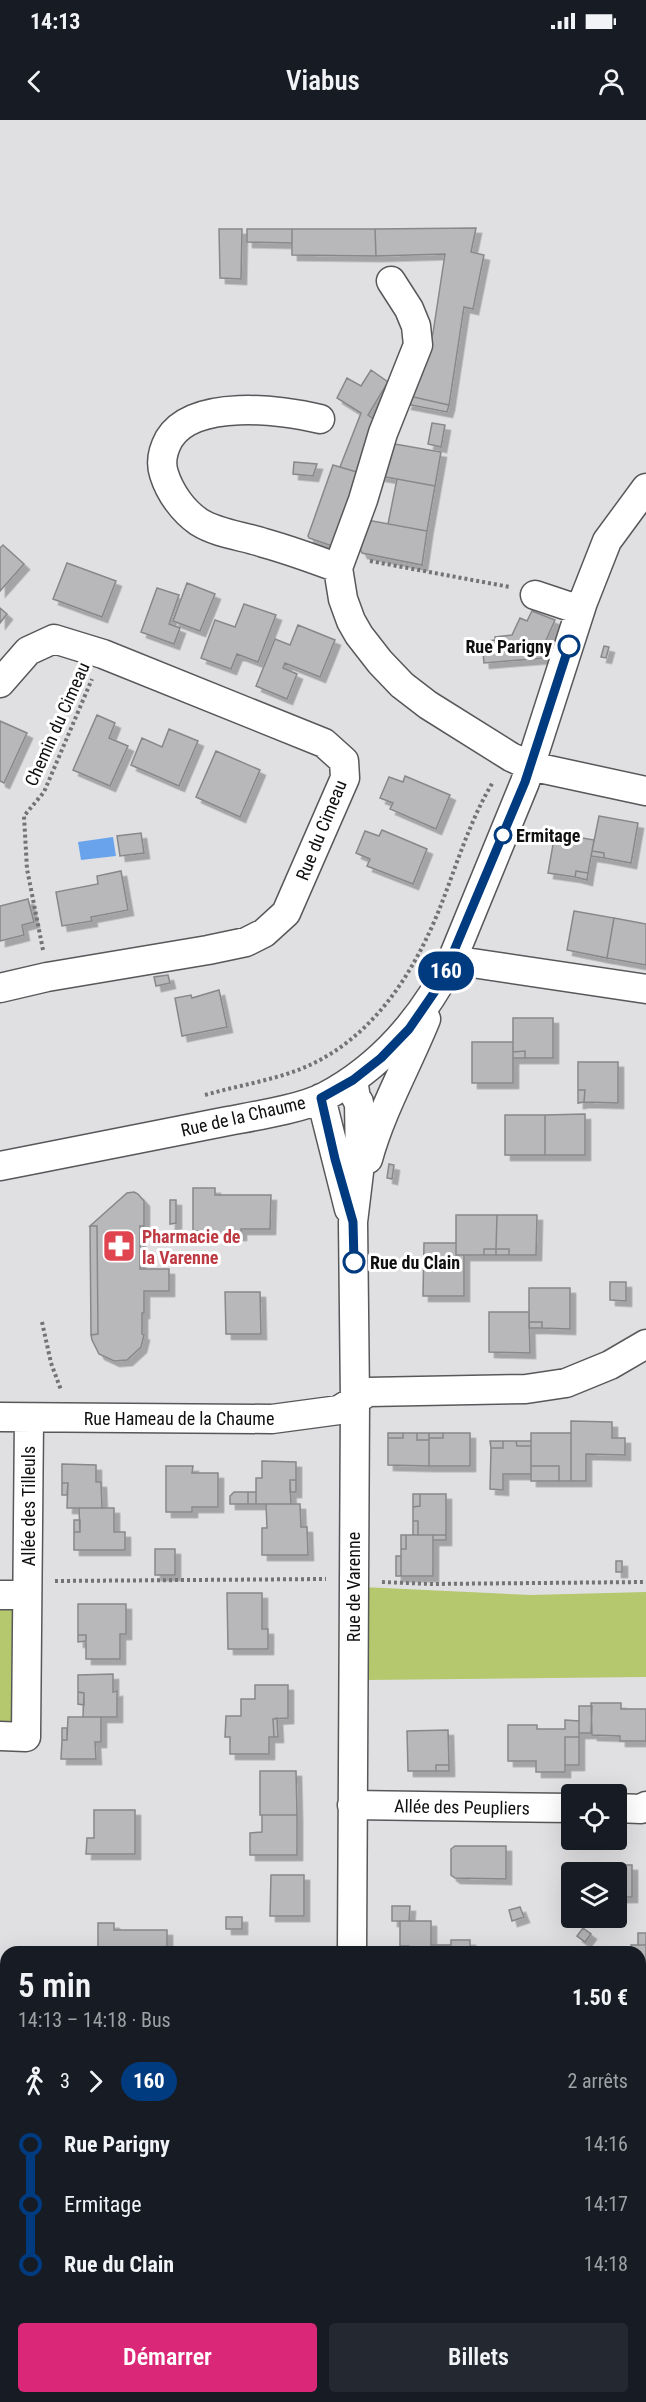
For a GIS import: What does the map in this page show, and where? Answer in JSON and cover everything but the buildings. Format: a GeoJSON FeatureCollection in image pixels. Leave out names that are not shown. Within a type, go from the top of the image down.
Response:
{"type":"FeatureCollection","features":[{"type":"Feature","properties":{"kind":"street"},"geometry":{"type":"LineString","coordinates":[[391,281],[409,309],[416,326],[418,345],[383,433],[363,500],[340,562],[343,599],[351,621],[380,662],[402,685],[428,705],[520,762],[646,791]]}},
{"type":"Feature","properties":{"kind":"street"},"geometry":{"type":"LineString","coordinates":[[320,419],[280,412],[244,411],[200,416],[186,422],[173,432],[162,456],[163,471],[168,486],[177,499],[200,522],[340,562]]}},
{"type":"Feature","properties":{"kind":"street","name":"Rue de la Chaume"},"geometry":{"type":"LineString","coordinates":[[0,1166],[273,1112],[321,1098],[353,1080],[381,1058],[409,1029],[446,972],[520,762],[607,541],[646,488]]}},
{"type":"Feature","properties":{"kind":"street"},"geometry":{"type":"LineString","coordinates":[[535,595],[580,610]]}},
{"type":"Feature","properties":{"kind":"street","name":"Rue du Cimeau"},"geometry":{"type":"LineString","coordinates":[[0,683],[28,651],[54,639],[102,654],[324,743],[344,761],[345,778],[286,913],[264,933],[246,942],[208,950],[47,977],[0,988]]}},
{"type":"Feature","properties":{"kind":"street"},"geometry":{"type":"LineString","coordinates":[[446,972],[646,989]]}},
{"type":"Feature","properties":{"kind":"street","name":"Rue de Varenne"},"geometry":{"type":"LineString","coordinates":[[353,1222],[377,1130],[408,1064],[446,972]]}},
{"type":"Feature","properties":{"kind":"street","name":"Rue de Varenne"},"geometry":{"type":"LineString","coordinates":[[352,1946],[355,1400],[353,1222],[360,1164],[359,1102],[356,1098],[353,1080]]}},
{"type":"Feature","properties":{"kind":"street","name":"Rue de Varenne"},"geometry":{"type":"LineString","coordinates":[[321,1098],[353,1222]]}},
{"type":"Feature","properties":{"kind":"street"},"geometry":{"type":"LineString","coordinates":[[355,1400],[368,1392],[526,1389],[566,1383],[610,1365],[646,1344]]}},
{"type":"Feature","properties":{"kind":"street","name":"Rue Hameau de la Chaume"},"geometry":{"type":"LineString","coordinates":[[0,1417],[272,1419],[339,1410],[355,1400]]}},
{"type":"Feature","properties":{"kind":"street","name":"Allée des Tilleuls"},"geometry":{"type":"LineString","coordinates":[[0,1736],[26,1737],[18,1590],[29,1418]]}},
{"type":"Feature","properties":{"kind":"street","name":"Allée des Peupliers"},"geometry":{"type":"LineString","coordinates":[[352,1805],[561,1808]]}},
{"type":"Feature","properties":{"kind":"street"},"geometry":{"type":"LineString","coordinates":[[627,1808],[641,1809],[646,1806]]}},
{"type":"Feature","properties":{"kind":"path"},"geometry":{"type":"LineString","coordinates":[[340,562],[506,586],[535,595]]}},
{"type":"Feature","properties":{"kind":"path","name":"Chemin du Cimeau"},"geometry":{"type":"LineString","coordinates":[[47,977],[27,869],[24,816],[44,792],[102,654]]}},
{"type":"Feature","properties":{"kind":"path"},"geometry":{"type":"LineString","coordinates":[[204,1095],[299,1070],[338,1050],[361,1031],[385,1006],[404,982],[438,914],[479,806],[520,762]]}},
{"type":"Feature","properties":{"kind":"path"},"geometry":{"type":"LineString","coordinates":[[42,1322],[51,1363],[60,1388]]}},
{"type":"Feature","properties":{"kind":"path"},"geometry":{"type":"LineString","coordinates":[[18,1590],[324,1579],[430,1584],[646,1582]]}},
{"type":"Feature","properties":{"kind":"green space"},"geometry":{"type":"Polygon","coordinates":[[[363,1587],[531,1595],[646,1592],[646,1677],[367,1680],[363,1587]]]}},
{"type":"Feature","properties":{"kind":"green space"},"geometry":{"type":"Polygon","coordinates":[[[0,1607],[17,1607],[18,1724],[0,1724],[0,1607]]]}},
{"type":"Feature","properties":{"kind":"water"},"geometry":{"type":"Polygon","coordinates":[[[113,837],[116,856],[81,860],[78,842],[113,837]]]}},
{"type":"Feature","properties":{"kind":"bus line","name":"160"},"geometry":{"type":"LineString","coordinates":[[354,1262],[353,1222],[321,1098],[353,1080],[381,1058],[409,1029],[440,984],[525,782],[569,646]]}},
{"type":"Feature","properties":{"kind":"place","name":"Rue Parigny"},"geometry":{"type":"Point","coordinates":[569,646]}},
{"type":"Feature","properties":{"kind":"place","name":"Ermitage"},"geometry":{"type":"Point","coordinates":[503,835]}},
{"type":"Feature","properties":{"kind":"place","name":"Pharmacie de la Varenne"},"geometry":{"type":"Point","coordinates":[119,1246]}},
{"type":"Feature","properties":{"kind":"place","name":"Rue du Clain"},"geometry":{"type":"Point","coordinates":[354,1262]}}]}
